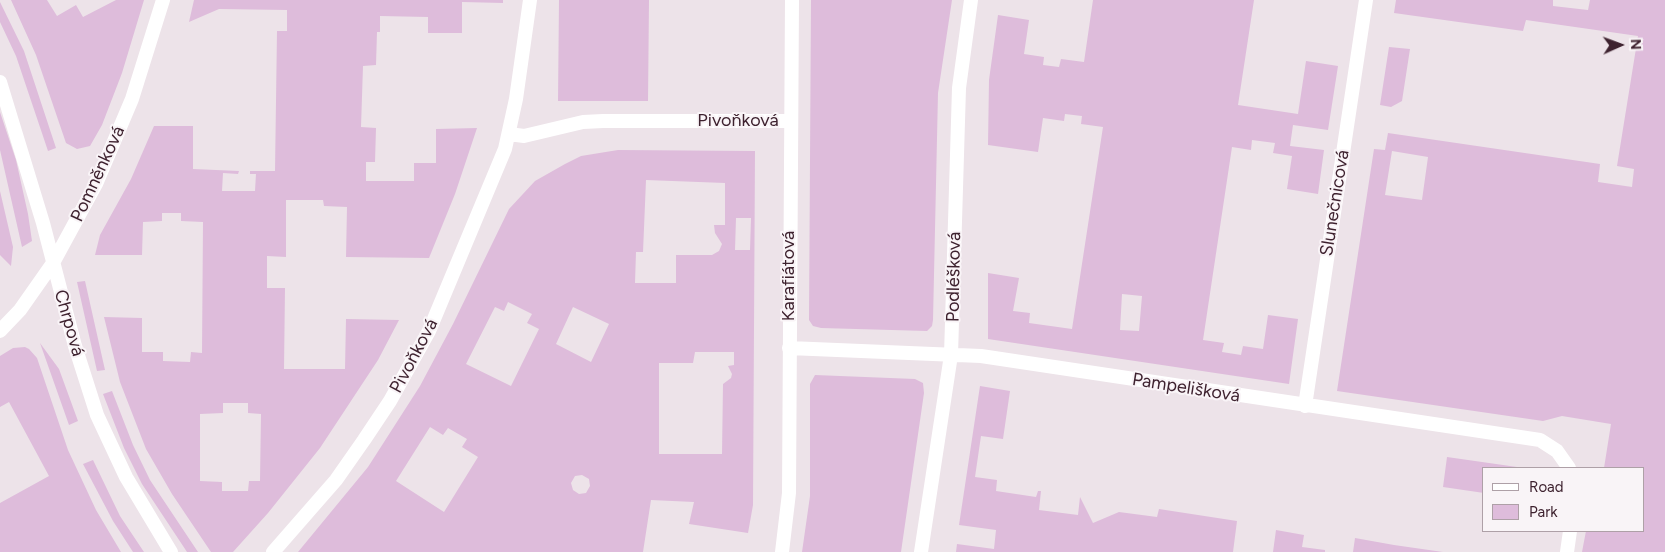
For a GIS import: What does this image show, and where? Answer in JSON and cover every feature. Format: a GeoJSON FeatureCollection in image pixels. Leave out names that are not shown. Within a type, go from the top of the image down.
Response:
{"type":"FeatureCollection","features":[{"type":"Feature","properties":{"kind":"street","name":"Pomněnková"},"geometry":{"type":"LineString","coordinates":[[0,331],[20,310],[53,263],[96,184],[132,99],[163,0]]}},
{"type":"Feature","properties":{"kind":"street","name":"Pivoňková"},"geometry":{"type":"LineString","coordinates":[[273,552],[336,480],[390,401],[429,330],[446,294],[496,176],[509,134],[530,0]]}},
{"type":"Feature","properties":{"kind":"street","name":"Karafiátová"},"geometry":{"type":"LineString","coordinates":[[782,552],[789,493],[792,0]]}},
{"type":"Feature","properties":{"kind":"street","name":"Podléšková"},"geometry":{"type":"LineString","coordinates":[[921,552],[951,355],[959,88],[971,0]]}},
{"type":"Feature","properties":{"kind":"street","name":"Slunečnicová"},"geometry":{"type":"LineString","coordinates":[[1305,406],[1366,0]]}},
{"type":"Feature","properties":{"kind":"street","name":"Chrpová"},"geometry":{"type":"LineString","coordinates":[[0,82],[53,263],[75,346],[97,415],[126,477],[171,552]]}},
{"type":"Feature","properties":{"kind":"street","name":"Pivoňková"},"geometry":{"type":"LineString","coordinates":[[509,134],[524,136],[583,122],[603,120],[790,121]]}},
{"type":"Feature","properties":{"kind":"street","name":"Pampelišková"},"geometry":{"type":"LineString","coordinates":[[789,348],[981,356],[1540,440],[1557,451],[1568,467]]}},
{"type":"Feature","properties":{"kind":"street"},"geometry":{"type":"LineString","coordinates":[[1567,552],[1570,532]]}},
{"type":"Feature","properties":{"kind":"green space"},"geometry":{"type":"Polygon","coordinates":[[[11,0],[47,0],[57,16],[76,5],[83,17],[116,0],[144,0],[122,73],[102,125],[90,146],[77,149],[66,143],[36,55],[11,0]]]}},
{"type":"Feature","properties":{"kind":"green space"},"geometry":{"type":"Polygon","coordinates":[[[194,0],[503,0],[503,3],[462,2],[462,33],[428,33],[428,17],[380,16],[380,32],[377,32],[376,65],[363,66],[361,127],[376,128],[375,162],[366,162],[366,181],[414,181],[414,163],[436,163],[436,129],[477,128],[455,194],[429,258],[346,257],[347,207],[324,206],[323,200],[286,200],[286,257],[267,256],[267,288],[285,288],[284,369],[345,369],[346,319],[399,320],[378,360],[320,448],[268,513],[233,552],[211,552],[172,494],[146,449],[120,382],[104,317],[142,318],[142,352],[163,352],[163,361],[190,362],[191,352],[202,353],[203,222],[181,221],[181,213],[162,213],[162,221],[143,222],[142,255],[95,255],[100,235],[131,179],[154,126],[193,126],[193,169],[239,171],[238,174],[223,173],[222,191],[255,191],[256,174],[250,174],[250,171],[275,171],[277,31],[287,31],[287,10],[219,9],[189,22],[194,0]],[[223,403],[223,413],[200,414],[200,481],[222,482],[222,491],[248,491],[249,481],[260,481],[261,414],[248,413],[248,403],[223,403]]]}},
{"type":"Feature","properties":{"kind":"green space"},"geometry":{"type":"Polygon","coordinates":[[[559,0],[649,0],[648,101],[558,101],[559,0]]]}},
{"type":"Feature","properties":{"kind":"green space"},"geometry":{"type":"Polygon","coordinates":[[[811,0],[952,0],[938,93],[933,320],[932,326],[927,331],[821,328],[813,326],[809,320],[811,0]]]}},
{"type":"Feature","properties":{"kind":"green space"},"geometry":{"type":"Polygon","coordinates":[[[1093,0],[1254,0],[1238,105],[1298,114],[1306,61],[1338,66],[1328,130],[1293,125],[1290,146],[1324,150],[1318,194],[1287,189],[1292,156],[1273,153],[1275,143],[1252,140],[1251,150],[1232,147],[1203,340],[1224,343],[1222,352],[1241,355],[1243,346],[1263,349],[1268,315],[1298,319],[1289,384],[988,339],[988,273],[1019,278],[1013,311],[1030,313],[1029,323],[1072,329],[1103,127],[1081,124],[1082,116],[1065,114],[1064,121],[1043,118],[1038,152],[988,145],[989,80],[998,15],[1029,20],[1024,54],[1044,57],[1043,65],[1059,67],[1061,59],[1084,62],[1093,0]],[[1122,294],[1120,330],[1139,331],[1142,296],[1122,294]]]}},
{"type":"Feature","properties":{"kind":"green space"},"geometry":{"type":"Polygon","coordinates":[[[1396,0],[1553,0],[1553,6],[1588,10],[1590,0],[1665,0],[1665,552],[1582,552],[1586,532],[1645,532],[1645,467],[1604,467],[1611,424],[1562,416],[1543,421],[1337,391],[1374,149],[1385,150],[1388,133],[1600,164],[1598,182],[1632,187],[1634,169],[1617,166],[1638,36],[1526,20],[1523,31],[1394,13],[1396,0]],[[1392,151],[1385,195],[1422,200],[1428,157],[1392,151]]]}},
{"type":"Feature","properties":{"kind":"green space"},"geometry":{"type":"Polygon","coordinates":[[[0,2],[24,51],[56,148],[48,151],[16,56],[0,22],[0,2]]]}},
{"type":"Feature","properties":{"kind":"green space"},"geometry":{"type":"Polygon","coordinates":[[[1389,47],[1410,49],[1402,101],[1391,107],[1380,105],[1389,47]]]}},
{"type":"Feature","properties":{"kind":"green space"},"geometry":{"type":"Polygon","coordinates":[[[0,112],[16,160],[28,214],[32,241],[22,247],[0,150],[0,112]]]}},
{"type":"Feature","properties":{"kind":"green space"},"geometry":{"type":"Polygon","coordinates":[[[618,150],[755,151],[753,505],[748,533],[689,524],[694,502],[651,500],[643,552],[298,552],[368,467],[420,386],[453,324],[509,209],[535,181],[581,156],[618,150]],[[646,180],[643,252],[636,252],[635,283],[676,283],[676,255],[712,255],[719,251],[722,244],[715,233],[714,225],[725,225],[725,183],[646,180]],[[736,218],[735,250],[750,250],[751,218],[736,218]],[[508,302],[504,311],[495,307],[466,364],[511,386],[539,329],[527,323],[532,314],[508,302]],[[573,307],[556,344],[591,362],[609,324],[573,307]],[[695,352],[693,363],[659,363],[659,454],[722,454],[723,384],[731,378],[732,374],[728,366],[734,365],[734,352],[695,352]],[[430,427],[396,481],[444,512],[478,457],[462,447],[467,439],[448,428],[443,435],[430,427]],[[582,475],[575,476],[571,483],[573,490],[579,494],[586,493],[590,486],[589,479],[582,475]]]}},
{"type":"Feature","properties":{"kind":"green space"},"geometry":{"type":"Polygon","coordinates":[[[0,191],[13,247],[11,266],[0,255],[0,191]]]}},
{"type":"Feature","properties":{"kind":"green space"},"geometry":{"type":"Polygon","coordinates":[[[85,281],[105,370],[97,371],[77,282],[85,281]]]}},
{"type":"Feature","properties":{"kind":"green space"},"geometry":{"type":"Polygon","coordinates":[[[40,343],[59,369],[78,421],[69,425],[40,343]]]}},
{"type":"Feature","properties":{"kind":"green space"},"geometry":{"type":"Polygon","coordinates":[[[25,347],[37,358],[68,450],[96,510],[121,552],[0,552],[0,503],[49,476],[9,402],[0,407],[0,356],[13,348],[25,347]]]}},
{"type":"Feature","properties":{"kind":"green space"},"geometry":{"type":"Polygon","coordinates":[[[815,375],[915,379],[923,383],[924,393],[901,552],[802,552],[810,496],[810,384],[815,375]]]}},
{"type":"Feature","properties":{"kind":"green space"},"geometry":{"type":"Polygon","coordinates":[[[980,386],[1010,391],[1003,439],[981,436],[975,477],[997,480],[996,491],[1036,497],[1038,491],[1041,491],[1039,510],[1078,515],[1080,497],[1093,523],[1119,512],[1157,517],[1159,509],[1237,521],[1233,552],[956,552],[957,544],[994,549],[996,530],[959,525],[980,386]]]}},
{"type":"Feature","properties":{"kind":"green space"},"geometry":{"type":"Polygon","coordinates":[[[112,391],[133,445],[150,480],[198,552],[187,552],[142,484],[124,448],[103,394],[112,391]]]}},
{"type":"Feature","properties":{"kind":"green space"},"geometry":{"type":"Polygon","coordinates":[[[1447,457],[1517,467],[1482,467],[1482,493],[1443,487],[1447,457]]]}},
{"type":"Feature","properties":{"kind":"green space"},"geometry":{"type":"Polygon","coordinates":[[[93,460],[120,516],[144,552],[133,552],[113,521],[83,464],[93,460]]]}},
{"type":"Feature","properties":{"kind":"green space"},"geometry":{"type":"Polygon","coordinates":[[[1276,530],[1304,535],[1302,547],[1325,550],[1325,552],[1273,552],[1276,530]]]}},
{"type":"Feature","properties":{"kind":"green space"},"geometry":{"type":"Polygon","coordinates":[[[1355,538],[1394,545],[1443,552],[1353,552],[1355,538]]]}}]}
